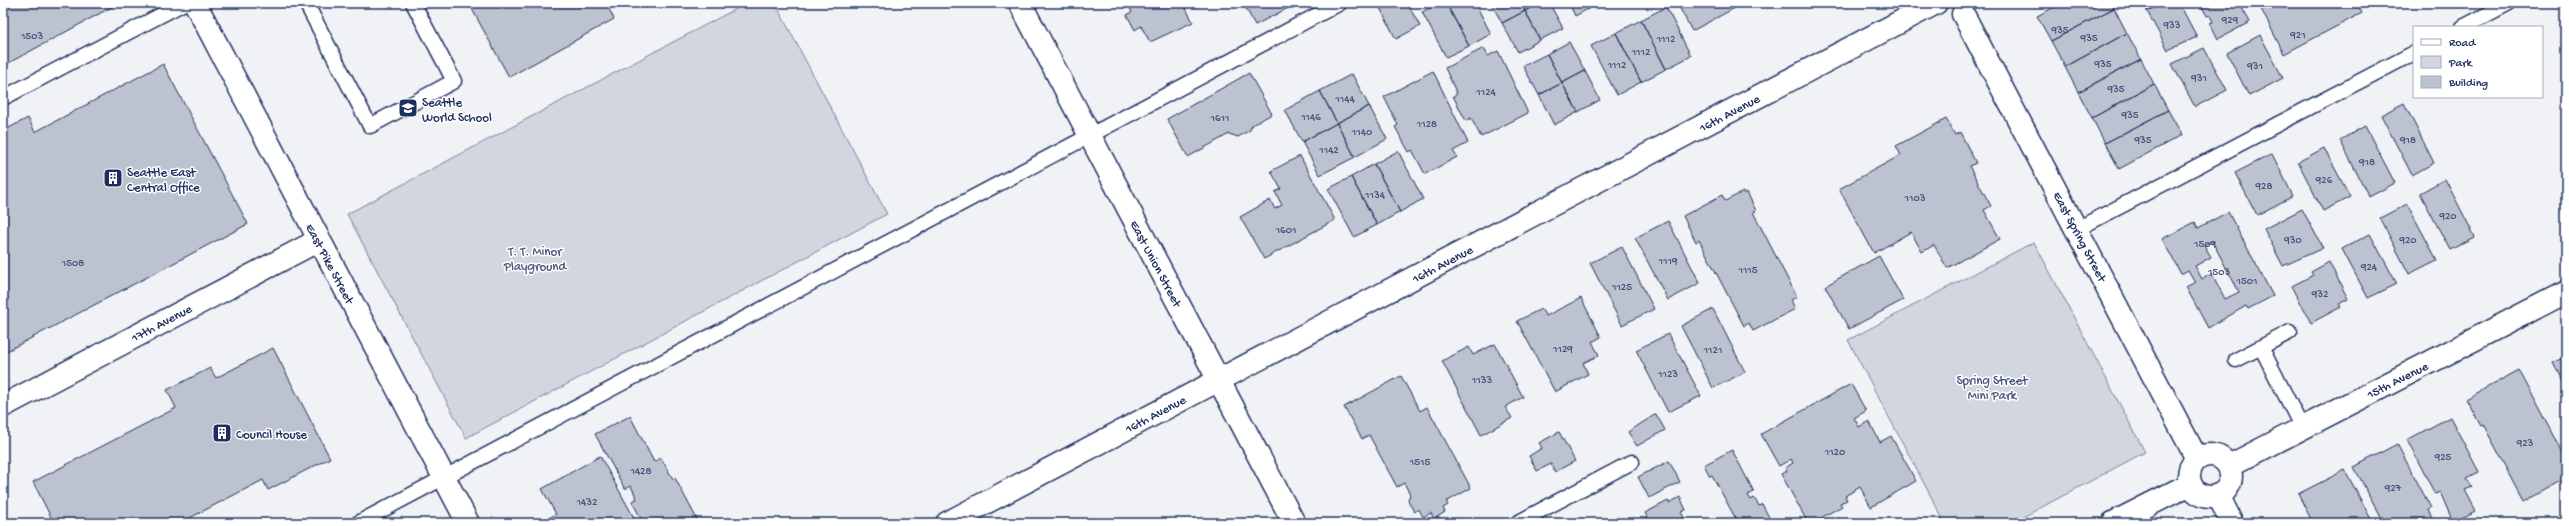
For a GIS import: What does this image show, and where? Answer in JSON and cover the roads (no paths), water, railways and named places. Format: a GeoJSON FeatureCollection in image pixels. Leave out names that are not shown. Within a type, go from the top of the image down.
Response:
{"type":"FeatureCollection","features":[{"type":"Feature","properties":{"kind":"street","name":"East Pike Street"},"geometry":{"type":"LineString","coordinates":[[195,3],[468,523]]}},
{"type":"Feature","properties":{"kind":"street","name":"East Union Street"},"geometry":{"type":"LineString","coordinates":[[1020,3],[1294,523]]}},
{"type":"Feature","properties":{"kind":"street"},"geometry":{"type":"LineString","coordinates":[[1936,3],[1942,11],[1949,14],[1968,8]]}},
{"type":"Feature","properties":{"kind":"street","name":"16th Avenue"},"geometry":{"type":"LineString","coordinates":[[947,523],[1936,3]]}},
{"type":"Feature","properties":{"kind":"street","name":"East Spring Street"},"geometry":{"type":"LineString","coordinates":[[1968,8],[2077,229],[2197,459]]}},
{"type":"Feature","properties":{"kind":"street","name":"17th Avenue"},"geometry":{"type":"LineString","coordinates":[[3,406],[319,240]]}},
{"type":"Feature","properties":{"kind":"street","name":"15th Avenue"},"geometry":{"type":"LineString","coordinates":[[2228,466],[2566,292]]}},
{"type":"Feature","properties":{"kind":"street"},"geometry":{"type":"LineString","coordinates":[[2210,454],[2216,455],[2228,466],[2231,478],[2229,485],[2218,495],[2204,496],[2190,484],[2190,469],[2197,459],[2210,454]]}},
{"type":"Feature","properties":{"kind":"street"},"geometry":{"type":"LineString","coordinates":[[2113,523],[2190,484]]}},
{"type":"Feature","properties":{"kind":"street"},"geometry":{"type":"LineString","coordinates":[[2218,495],[2232,523]]}},
{"type":"Feature","properties":{"kind":"lane"},"geometry":{"type":"LineString","coordinates":[[3,98],[184,3]]}},
{"type":"Feature","properties":{"kind":"lane"},"geometry":{"type":"LineString","coordinates":[[306,3],[370,126],[454,81],[413,3]]}},
{"type":"Feature","properties":{"kind":"lane"},"geometry":{"type":"LineString","coordinates":[[358,523],[1340,3]]}},
{"type":"Feature","properties":{"kind":"lane"},"geometry":{"type":"LineString","coordinates":[[2465,26],[2509,3]]}},
{"type":"Feature","properties":{"kind":"lane"},"geometry":{"type":"LineString","coordinates":[[2077,229],[2413,54]]}},
{"type":"Feature","properties":{"kind":"lane"},"geometry":{"type":"LineString","coordinates":[[2236,360],[2290,332]]}},
{"type":"Feature","properties":{"kind":"lane"},"geometry":{"type":"LineString","coordinates":[[2261,347],[2302,428]]}},
{"type":"Feature","properties":{"kind":"lane"},"geometry":{"type":"LineString","coordinates":[[1517,523],[1632,462]]}},
{"type":"Feature","properties":{"kind":"place","name":"Seattle World School"},"geometry":{"type":"Point","coordinates":[408,108]}},
{"type":"Feature","properties":{"kind":"place","name":"Seattle East Central Office"},"geometry":{"type":"Point","coordinates":[113,178]}},
{"type":"Feature","properties":{"kind":"place","name":"Council House"},"geometry":{"type":"Point","coordinates":[222,433]}},
{"type":"Feature","properties":{"kind":"park label","name":"T. T. Minor Playground"},"geometry":{"type":"Point","coordinates":[535,258]}},
{"type":"Feature","properties":{"kind":"park label","name":"Spring Street Mini Park"},"geometry":{"type":"Point","coordinates":[1992,386]}}]}
